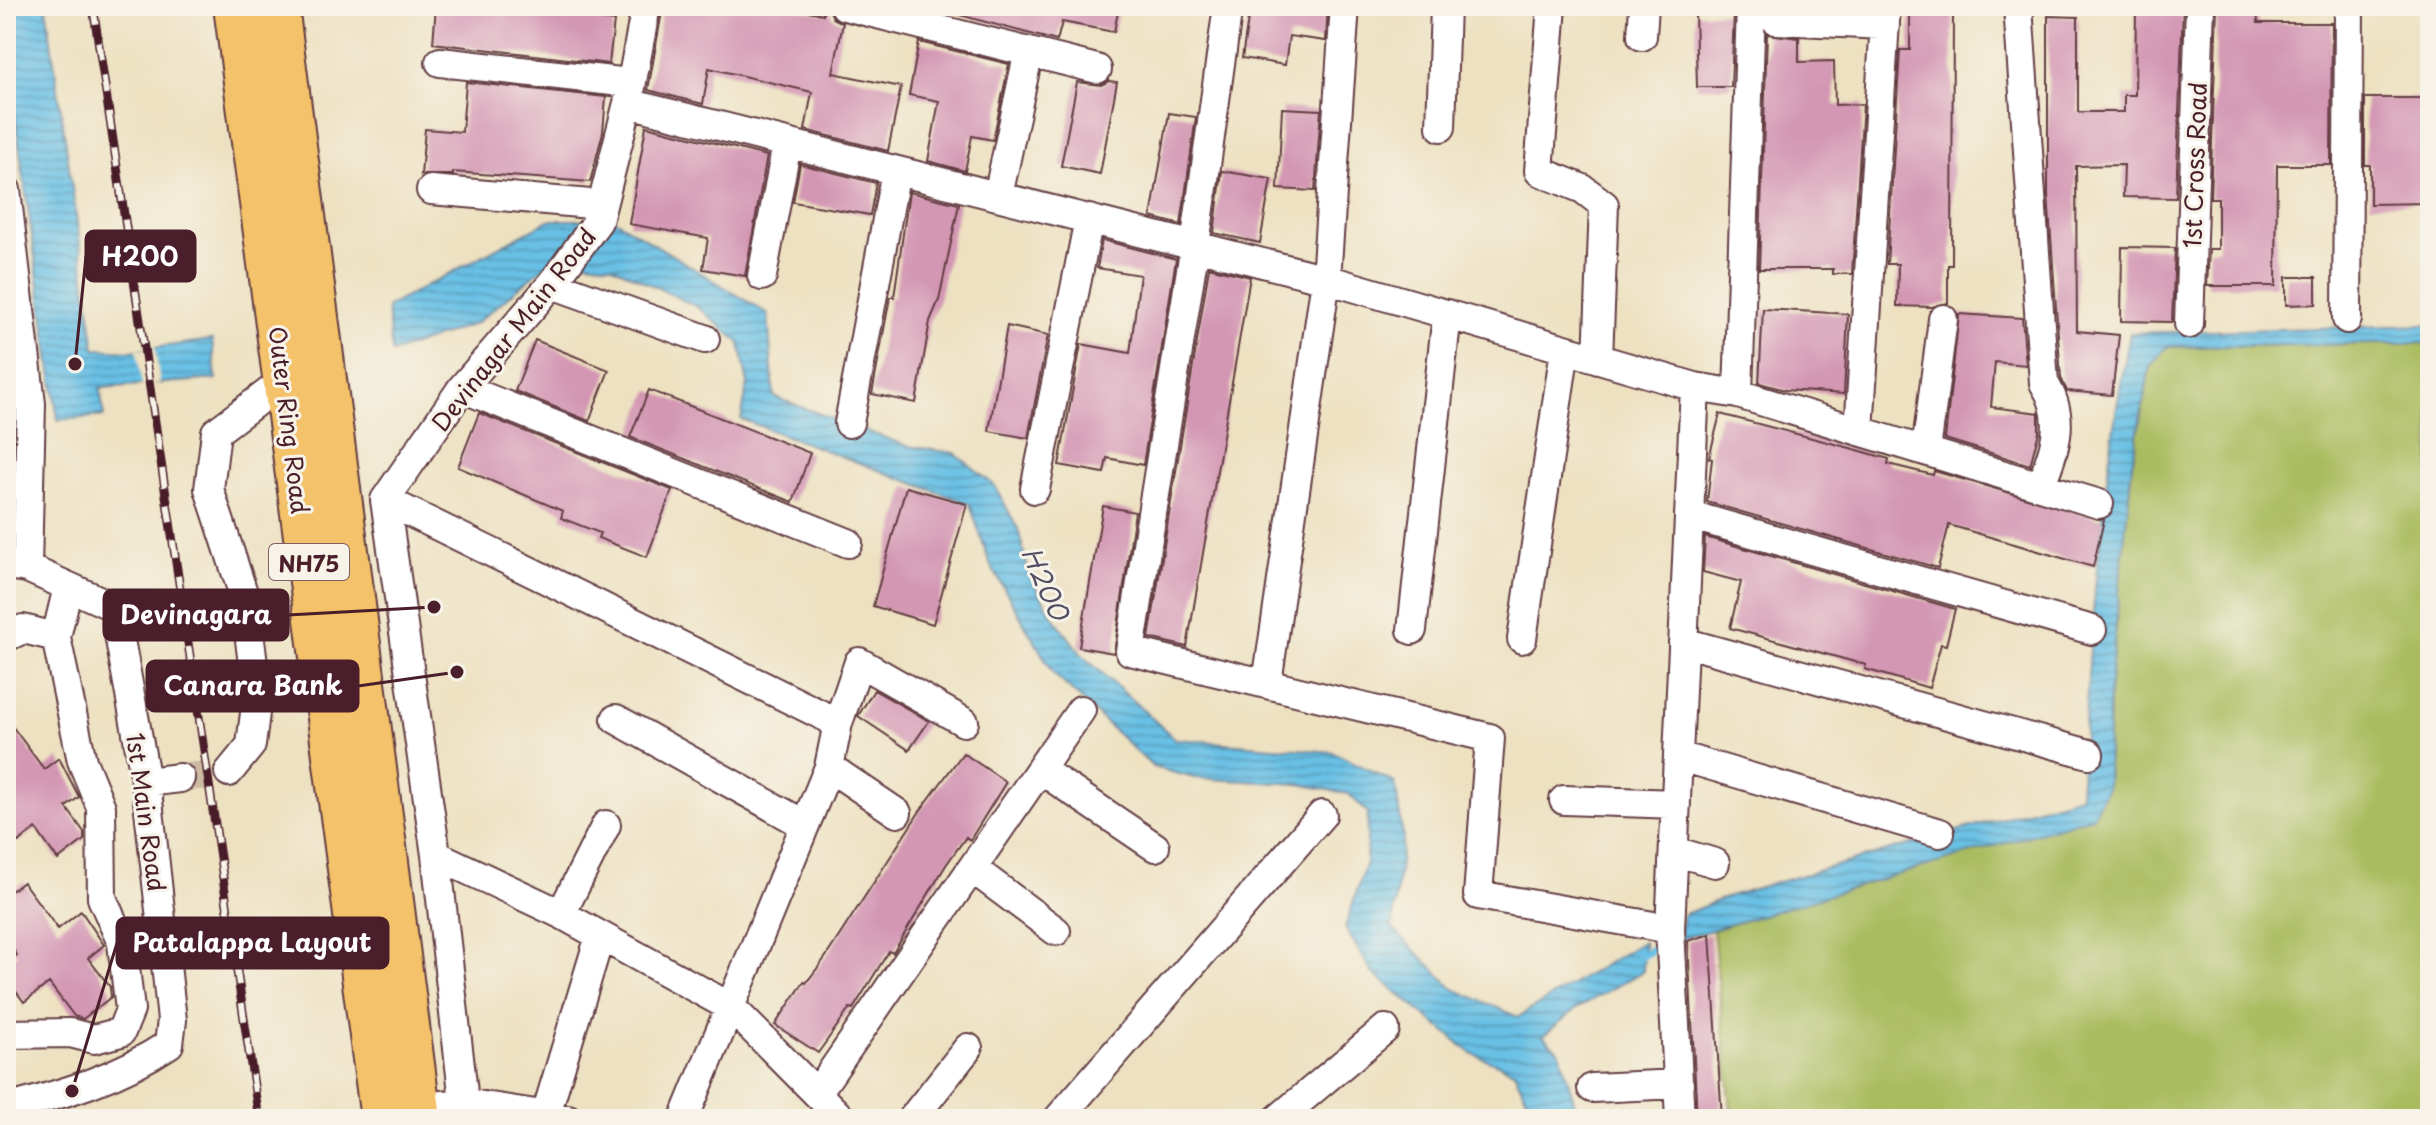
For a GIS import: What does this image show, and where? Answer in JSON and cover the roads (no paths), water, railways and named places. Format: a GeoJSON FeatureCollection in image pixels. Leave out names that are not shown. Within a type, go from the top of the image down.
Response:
{"type":"FeatureCollection","features":[{"type":"Feature","properties":{"kind":"highway","name":"Outer Ring Road"},"geometry":{"type":"LineString","coordinates":[[235,6],[285,380],[407,1115]]}},
{"type":"Feature","properties":{"kind":"highway","name":"Outer Ring Road"},"geometry":{"type":"LineString","coordinates":[[277,6],[407,1115]]}},
{"type":"Feature","properties":{"kind":"street","name":"Devinagar Main Road"},"geometry":{"type":"LineString","coordinates":[[385,500],[462,388],[559,276],[600,213],[646,6]]}},
{"type":"Feature","properties":{"kind":"street"},"geometry":{"type":"LineString","coordinates":[[845,6],[1097,69]]}},
{"type":"Feature","properties":{"kind":"street"},"geometry":{"type":"LineString","coordinates":[[1228,6],[1195,245],[1130,651],[1490,738],[1478,895],[1670,929]]}},
{"type":"Feature","properties":{"kind":"street"},"geometry":{"type":"LineString","coordinates":[[1267,683],[1326,279],[1345,6]]}},
{"type":"Feature","properties":{"kind":"street"},"geometry":{"type":"LineString","coordinates":[[1441,127],[1445,6]]}},
{"type":"Feature","properties":{"kind":"street"},"geometry":{"type":"LineString","coordinates":[[1552,6],[1539,171],[1583,189],[1604,205],[1598,359]]}},
{"type":"Feature","properties":{"kind":"street"},"geometry":{"type":"LineString","coordinates":[[1642,36],[1644,6]]}},
{"type":"Feature","properties":{"kind":"street"},"geometry":{"type":"LineString","coordinates":[[1738,394],[1751,6]]}},
{"type":"Feature","properties":{"kind":"street"},"geometry":{"type":"LineString","coordinates":[[2018,6],[2044,383],[2056,401],[2059,416],[2055,451],[2040,486]]}},
{"type":"Feature","properties":{"kind":"street","name":"1st Cross Road"},"geometry":{"type":"LineString","coordinates":[[2189,324],[2200,6]]}},
{"type":"Feature","properties":{"kind":"street"},"geometry":{"type":"LineString","coordinates":[[2347,319],[2349,6]]}},
{"type":"Feature","properties":{"kind":"street"},"geometry":{"type":"LineString","coordinates":[[1776,20],[1885,15],[1859,431]]}},
{"type":"Feature","properties":{"kind":"street"},"geometry":{"type":"LineString","coordinates":[[440,62],[629,93],[787,144],[1326,279],[1695,387],[1738,394],[2099,504]]}},
{"type":"Feature","properties":{"kind":"street"},"geometry":{"type":"LineString","coordinates":[[998,196],[1026,65]]}},
{"type":"Feature","properties":{"kind":"street"},"geometry":{"type":"LineString","coordinates":[[762,276],[787,144]]}},
{"type":"Feature","properties":{"kind":"street"},"geometry":{"type":"LineString","coordinates":[[849,423],[896,171]]}},
{"type":"Feature","properties":{"kind":"street"},"geometry":{"type":"LineString","coordinates":[[6,190],[14,299],[31,404],[16,566]]}},
{"type":"Feature","properties":{"kind":"street"},"geometry":{"type":"LineString","coordinates":[[431,190],[600,213]]}},
{"type":"Feature","properties":{"kind":"street"},"geometry":{"type":"LineString","coordinates":[[1035,489],[1089,219]]}},
{"type":"Feature","properties":{"kind":"street"},"geometry":{"type":"LineString","coordinates":[[559,276],[705,339]]}},
{"type":"Feature","properties":{"kind":"street"},"geometry":{"type":"LineString","coordinates":[[1412,630],[1447,314]]}},
{"type":"Feature","properties":{"kind":"street"},"geometry":{"type":"LineString","coordinates":[[1926,451],[1943,319]]}},
{"type":"Feature","properties":{"kind":"street"},"geometry":{"type":"LineString","coordinates":[[1522,639],[1565,349]]}},
{"type":"Feature","properties":{"kind":"street"},"geometry":{"type":"LineString","coordinates":[[229,772],[251,745],[257,697],[245,599],[209,489],[216,432],[285,380]]}},
{"type":"Feature","properties":{"kind":"street"},"geometry":{"type":"LineString","coordinates":[[1680,1119],[1670,929],[1695,387]]}},
{"type":"Feature","properties":{"kind":"street"},"geometry":{"type":"LineString","coordinates":[[462,388],[848,543]]}},
{"type":"Feature","properties":{"kind":"street"},"geometry":{"type":"LineString","coordinates":[[385,500],[436,855],[465,1111]]}},
{"type":"Feature","properties":{"kind":"street"},"geometry":{"type":"LineString","coordinates":[[385,500],[838,723]]}},
{"type":"Feature","properties":{"kind":"street"},"geometry":{"type":"LineString","coordinates":[[1689,515],[2092,630]]}},
{"type":"Feature","properties":{"kind":"street","name":"1st Main Road"},"geometry":{"type":"LineString","coordinates":[[6,1109],[72,1091],[150,1057],[169,1044],[172,1020],[146,782],[114,607],[16,566]]}},
{"type":"Feature","properties":{"kind":"street"},"geometry":{"type":"LineString","coordinates":[[6,1034],[70,1033],[94,1039],[121,1032],[130,1010],[122,943],[102,898],[101,807],[79,747],[56,637],[68,587]]}},
{"type":"Feature","properties":{"kind":"street"},"geometry":{"type":"LineString","coordinates":[[6,637],[23,629],[56,637]]}},
{"type":"Feature","properties":{"kind":"street"},"geometry":{"type":"LineString","coordinates":[[1683,642],[2089,754]]}},
{"type":"Feature","properties":{"kind":"street"},"geometry":{"type":"LineString","coordinates":[[684,1119],[728,1005],[829,767],[838,723],[859,662],[964,722]]}},
{"type":"Feature","properties":{"kind":"street"},"geometry":{"type":"LineString","coordinates":[[817,1093],[1081,710]]}},
{"type":"Feature","properties":{"kind":"street"},"geometry":{"type":"LineString","coordinates":[[616,719],[805,825]]}},
{"type":"Feature","properties":{"kind":"street"},"geometry":{"type":"LineString","coordinates":[[1678,756],[1940,833]]}},
{"type":"Feature","properties":{"kind":"street"},"geometry":{"type":"LineString","coordinates":[[829,767],[897,813]]}},
{"type":"Feature","properties":{"kind":"street"},"geometry":{"type":"LineString","coordinates":[[1041,770],[1155,847]]}},
{"type":"Feature","properties":{"kind":"street"},"geometry":{"type":"LineString","coordinates":[[146,782],[180,778]]}},
{"type":"Feature","properties":{"kind":"street"},"geometry":{"type":"LineString","coordinates":[[1564,800],[1676,804]]}},
{"type":"Feature","properties":{"kind":"street"},"geometry":{"type":"LineString","coordinates":[[1058,1119],[1322,815]]}},
{"type":"Feature","properties":{"kind":"street"},"geometry":{"type":"LineString","coordinates":[[561,914],[606,825]]}},
{"type":"Feature","properties":{"kind":"street"},"geometry":{"type":"LineString","coordinates":[[1674,851],[1715,863]]}},
{"type":"Feature","properties":{"kind":"street"},"geometry":{"type":"LineString","coordinates":[[436,855],[561,914],[728,1005],[842,1119]]}},
{"type":"Feature","properties":{"kind":"street"},"geometry":{"type":"LineString","coordinates":[[973,869],[1056,931]]}},
{"type":"Feature","properties":{"kind":"street"},"geometry":{"type":"LineString","coordinates":[[407,1115],[465,1111],[557,1116],[600,936]]}},
{"type":"Feature","properties":{"kind":"street"},"geometry":{"type":"LineString","coordinates":[[1278,1119],[1385,1029]]}},
{"type":"Feature","properties":{"kind":"street"},"geometry":{"type":"LineString","coordinates":[[912,1119],[968,1048]]}},
{"type":"Feature","properties":{"kind":"street"},"geometry":{"type":"LineString","coordinates":[[1592,1088],[1679,1084]]}},
{"type":"Feature","properties":{"kind":"water"},"geometry":{"type":"Polygon","coordinates":[[[6,6],[46,6],[95,349],[131,351],[212,340],[216,379],[100,388],[104,416],[58,420],[6,52],[6,6]]]}},
{"type":"Feature","properties":{"kind":"water"},"geometry":{"type":"Polygon","coordinates":[[[549,220],[615,220],[768,314],[774,397],[907,446],[955,453],[995,486],[1018,529],[1030,577],[1055,619],[1082,655],[1175,739],[1333,752],[1395,783],[1403,837],[1392,928],[1454,989],[1518,1017],[1644,941],[1643,971],[1576,1009],[1543,1036],[1560,1052],[1579,1119],[1536,1119],[1514,1071],[1471,1053],[1373,973],[1345,928],[1366,862],[1368,813],[1349,794],[1300,784],[1194,778],[1153,767],[1053,673],[990,564],[970,504],[741,419],[748,384],[740,343],[699,308],[611,265],[555,258],[476,323],[392,353],[387,307],[549,220]]]}},
{"type":"Feature","properties":{"kind":"water"},"geometry":{"type":"Polygon","coordinates":[[[2430,325],[2430,343],[2166,347],[2150,366],[2132,464],[2109,692],[2107,788],[2092,817],[1678,940],[1683,915],[1726,897],[2080,796],[2092,621],[2104,505],[2130,333],[2430,325]]]}},
{"type":"Feature","properties":{"kind":"waterway"},"geometry":{"type":"LineString","coordinates":[[1637,959],[1663,943]]}},
{"type":"Feature","properties":{"kind":"tunnel"},"geometry":{"type":"LineString","coordinates":[[180,778],[229,772]]}},
{"type":"Feature","properties":{"kind":"railway"},"geometry":{"type":"LineString","coordinates":[[93,6],[259,1119]]}},
{"type":"Feature","properties":{"kind":"place","name":"H200"},"geometry":{"type":"Point","coordinates":[75,364]}},
{"type":"Feature","properties":{"kind":"place","name":"Devinagara"},"geometry":{"type":"Point","coordinates":[434,607]}},
{"type":"Feature","properties":{"kind":"place","name":"Canara Bank"},"geometry":{"type":"Point","coordinates":[457,672]}},
{"type":"Feature","properties":{"kind":"place","name":"Patalappa Layout"},"geometry":{"type":"Point","coordinates":[72,1091]}}]}
